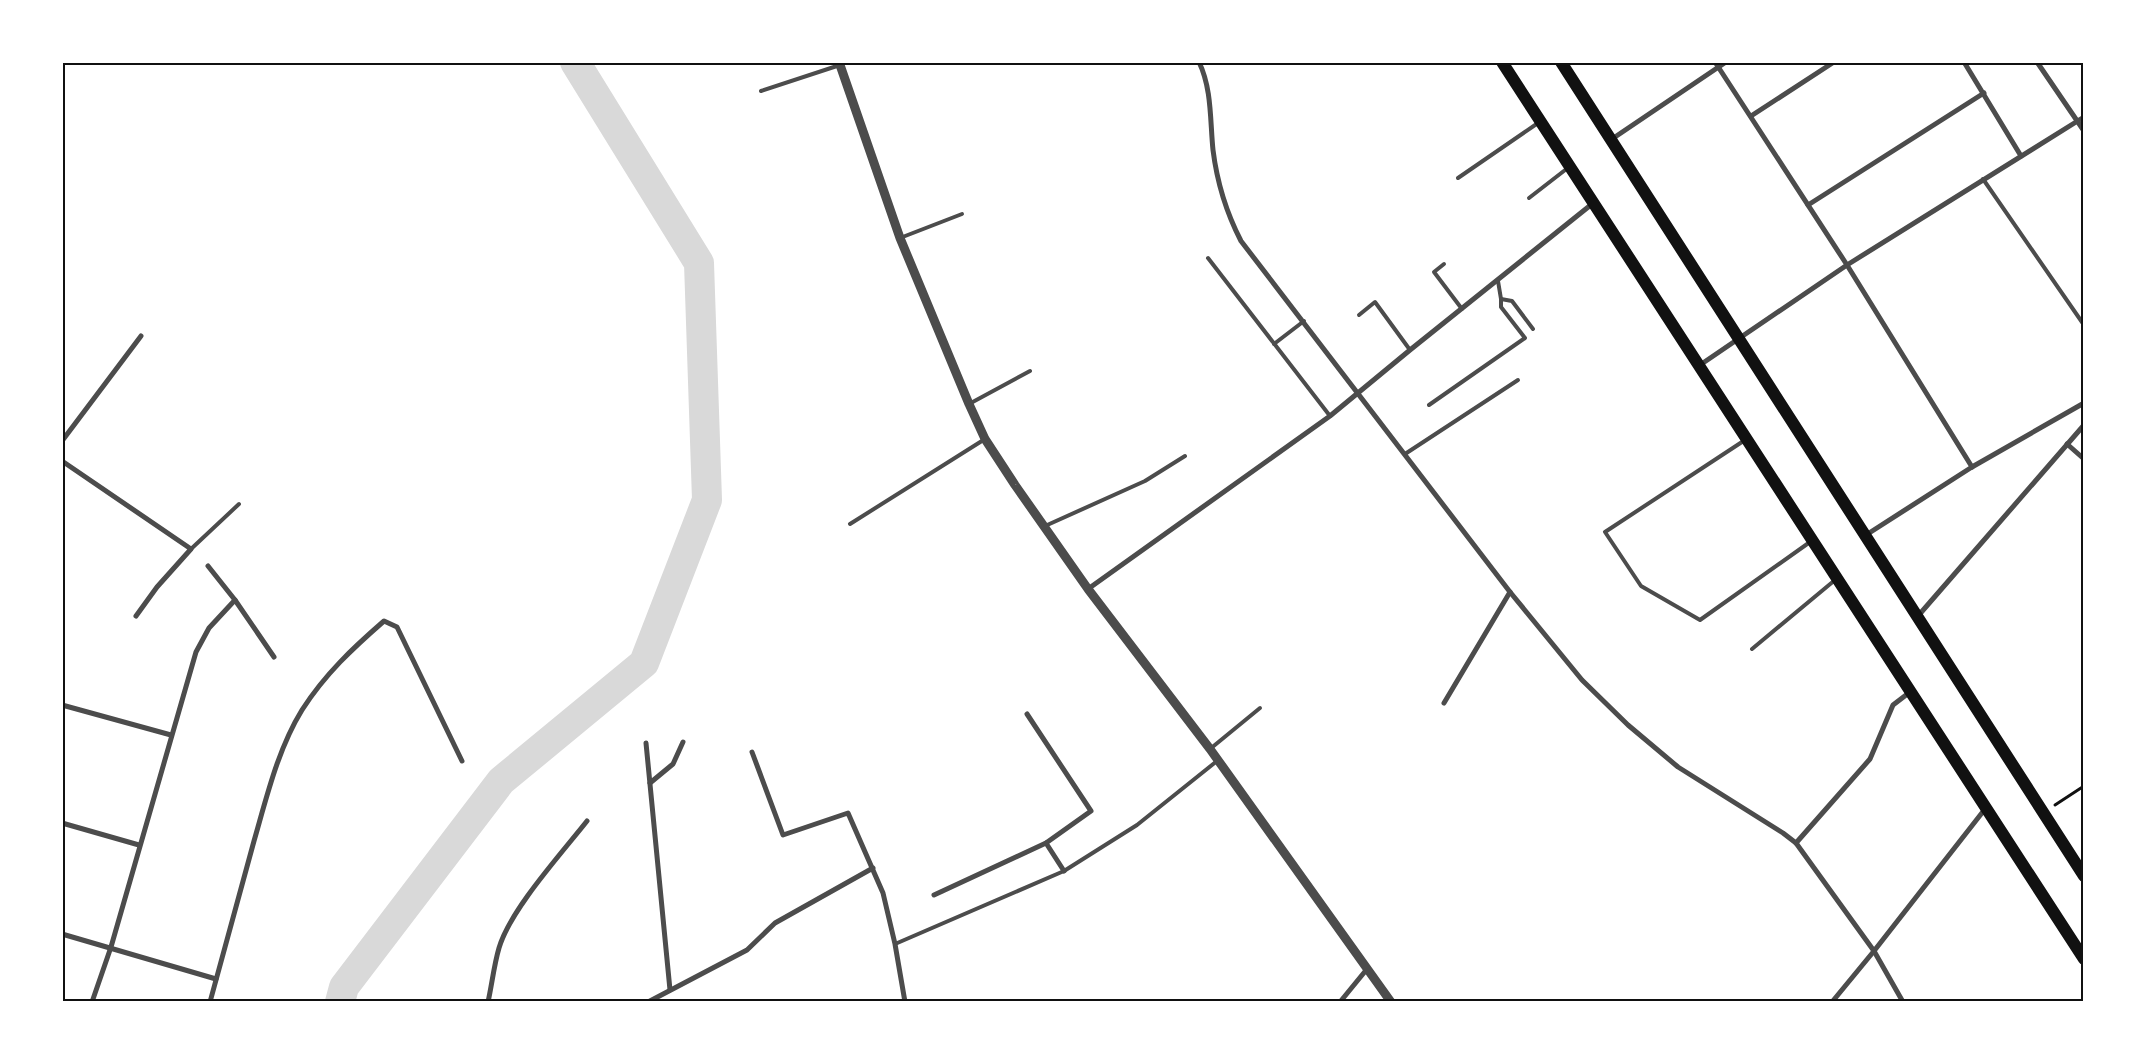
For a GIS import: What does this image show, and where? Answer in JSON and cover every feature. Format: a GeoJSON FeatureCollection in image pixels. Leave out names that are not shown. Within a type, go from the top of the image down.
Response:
{"type":"FeatureCollection","features":[{"type":"Feature","properties":{"kind":"main road"},"geometry":{"type":"LineString","coordinates":[[1502,62],[2084,959]]}},
{"type":"Feature","properties":{"kind":"main road"},"geometry":{"type":"LineString","coordinates":[[1561,62],[2084,876]]}},
{"type":"Feature","properties":{"kind":"street"},"geometry":{"type":"LineString","coordinates":[[1199,62],[1208,95],[1213,151],[1224,205],[1241,241],[1510,592],[1582,680],[1628,725],[1678,767],[1796,843],[1874,951],[1903,1002]]}},
{"type":"Feature","properties":{"kind":"street"},"geometry":{"type":"LineString","coordinates":[[1612,139],[1716,65],[1726,62]]}},
{"type":"Feature","properties":{"kind":"street"},"geometry":{"type":"LineString","coordinates":[[1750,116],[1834,62]]}},
{"type":"Feature","properties":{"kind":"street"},"geometry":{"type":"LineString","coordinates":[[1964,62],[2021,156]]}},
{"type":"Feature","properties":{"kind":"street"},"geometry":{"type":"LineString","coordinates":[[2036,62],[2084,131]]}},
{"type":"Feature","properties":{"kind":"street"},"geometry":{"type":"LineString","coordinates":[[839,64],[900,238],[985,439],[1015,486],[1088,589],[1210,749],[1391,1002]]}},
{"type":"Feature","properties":{"kind":"street"},"geometry":{"type":"LineString","coordinates":[[1716,65],[1847,265],[1972,467]]}},
{"type":"Feature","properties":{"kind":"street"},"geometry":{"type":"LineString","coordinates":[[1808,205],[1984,93]]}},
{"type":"Feature","properties":{"kind":"street"},"geometry":{"type":"LineString","coordinates":[[1698,366],[1847,265],[2084,117]]}},
{"type":"Feature","properties":{"kind":"street"},"geometry":{"type":"LineString","coordinates":[[1088,589],[1330,416],[1593,204]]}},
{"type":"Feature","properties":{"kind":"street"},"geometry":{"type":"LineString","coordinates":[[62,441],[141,336]]}},
{"type":"Feature","properties":{"kind":"street"},"geometry":{"type":"LineString","coordinates":[[1866,536],[1972,467],[2084,403]]}},
{"type":"Feature","properties":{"kind":"street"},"geometry":{"type":"LineString","coordinates":[[1918,616],[2084,425]]}},
{"type":"Feature","properties":{"kind":"street"},"geometry":{"type":"LineString","coordinates":[[2067,444],[2084,459]]}},
{"type":"Feature","properties":{"kind":"street"},"geometry":{"type":"LineString","coordinates":[[62,461],[191,549],[157,587],[136,616]]}},
{"type":"Feature","properties":{"kind":"street"},"geometry":{"type":"LineString","coordinates":[[208,566],[235,600],[274,657]]}},
{"type":"Feature","properties":{"kind":"street"},"geometry":{"type":"LineString","coordinates":[[1444,703],[1510,592]]}},
{"type":"Feature","properties":{"kind":"street"},"geometry":{"type":"LineString","coordinates":[[92,1002],[111,947],[196,652],[209,628],[235,600]]}},
{"type":"Feature","properties":{"kind":"street"},"geometry":{"type":"LineString","coordinates":[[210,1002],[270,784],[286,743],[302,710],[322,683],[347,652],[384,621],[397,626],[462,761]]}},
{"type":"Feature","properties":{"kind":"street"},"geometry":{"type":"LineString","coordinates":[[1796,843],[1870,759],[1894,705],[1910,692]]}},
{"type":"Feature","properties":{"kind":"street"},"geometry":{"type":"LineString","coordinates":[[62,704],[171,735]]}},
{"type":"Feature","properties":{"kind":"street"},"geometry":{"type":"LineString","coordinates":[[934,895],[1046,843],[1091,811],[1027,714]]}},
{"type":"Feature","properties":{"kind":"street"},"geometry":{"type":"LineString","coordinates":[[650,783],[673,764],[683,742]]}},
{"type":"Feature","properties":{"kind":"street"},"geometry":{"type":"LineString","coordinates":[[646,743],[670,990]]}},
{"type":"Feature","properties":{"kind":"street"},"geometry":{"type":"LineString","coordinates":[[752,752],[783,835],[848,813],[883,893],[895,944],[905,1002]]}},
{"type":"Feature","properties":{"kind":"street"},"geometry":{"type":"LineString","coordinates":[[1832,1002],[1985,808]]}},
{"type":"Feature","properties":{"kind":"street"},"geometry":{"type":"LineString","coordinates":[[488,1002],[499,947],[508,928],[519,909],[587,821]]}},
{"type":"Feature","properties":{"kind":"street"},"geometry":{"type":"LineString","coordinates":[[62,823],[139,845]]}},
{"type":"Feature","properties":{"kind":"street"},"geometry":{"type":"LineString","coordinates":[[1046,843],[1064,871]]}},
{"type":"Feature","properties":{"kind":"street"},"geometry":{"type":"LineString","coordinates":[[648,1002],[747,950],[775,924],[873,868]]}},
{"type":"Feature","properties":{"kind":"street"},"geometry":{"type":"LineString","coordinates":[[62,934],[216,979]]}},
{"type":"Feature","properties":{"kind":"street"},"geometry":{"type":"LineString","coordinates":[[1340,1002],[1367,969]]}},
{"type":"Feature","properties":{"kind":"lane"},"geometry":{"type":"LineString","coordinates":[[761,91],[839,64]]}},
{"type":"Feature","properties":{"kind":"lane"},"geometry":{"type":"LineString","coordinates":[[1458,178],[1540,121]]}},
{"type":"Feature","properties":{"kind":"lane"},"geometry":{"type":"LineString","coordinates":[[1529,198],[1569,167]]}},
{"type":"Feature","properties":{"kind":"lane"},"geometry":{"type":"LineString","coordinates":[[1983,179],[2084,325]]}},
{"type":"Feature","properties":{"kind":"lane"},"geometry":{"type":"LineString","coordinates":[[900,238],[962,214]]}},
{"type":"Feature","properties":{"kind":"lane"},"geometry":{"type":"LineString","coordinates":[[1208,258],[1330,416]]}},
{"type":"Feature","properties":{"kind":"lane"},"geometry":{"type":"LineString","coordinates":[[1444,264],[1434,272],[1462,309]]}},
{"type":"Feature","properties":{"kind":"lane"},"geometry":{"type":"LineString","coordinates":[[1429,405],[1525,338],[1501,307],[1498,281]]}},
{"type":"Feature","properties":{"kind":"lane"},"geometry":{"type":"LineString","coordinates":[[1501,299],[1512,301],[1533,330]]}},
{"type":"Feature","properties":{"kind":"lane"},"geometry":{"type":"LineString","coordinates":[[1360,315],[1375,302],[1410,350]]}},
{"type":"Feature","properties":{"kind":"lane"},"geometry":{"type":"LineString","coordinates":[[1274,344],[1304,321]]}},
{"type":"Feature","properties":{"kind":"lane"},"geometry":{"type":"LineString","coordinates":[[969,404],[1030,372]]}},
{"type":"Feature","properties":{"kind":"lane"},"geometry":{"type":"LineString","coordinates":[[1405,454],[1518,380]]}},
{"type":"Feature","properties":{"kind":"lane"},"geometry":{"type":"LineString","coordinates":[[850,524],[985,439]]}},
{"type":"Feature","properties":{"kind":"lane"},"geometry":{"type":"LineString","coordinates":[[1745,439],[1605,532],[1640,586],[1700,620],[1812,541]]}},
{"type":"Feature","properties":{"kind":"lane"},"geometry":{"type":"LineString","coordinates":[[1045,526],[1145,481],[1185,456]]}},
{"type":"Feature","properties":{"kind":"lane"},"geometry":{"type":"LineString","coordinates":[[191,549],[240,504]]}},
{"type":"Feature","properties":{"kind":"lane"},"geometry":{"type":"LineString","coordinates":[[1752,649],[1837,578]]}},
{"type":"Feature","properties":{"kind":"lane"},"geometry":{"type":"LineString","coordinates":[[1210,749],[1260,708]]}},
{"type":"Feature","properties":{"kind":"lane"},"geometry":{"type":"LineString","coordinates":[[895,944],[1064,871],[1138,825],[1218,760]]}},
{"type":"Feature","properties":{"kind":"path"},"geometry":{"type":"LineString","coordinates":[[2044,813],[2084,786]]}},
{"type":"Feature","properties":{"kind":"waterway"},"geometry":{"type":"LineString","coordinates":[[340,1002],[344,987],[501,781],[644,663],[707,500],[699,263],[575,62]]}}]}
